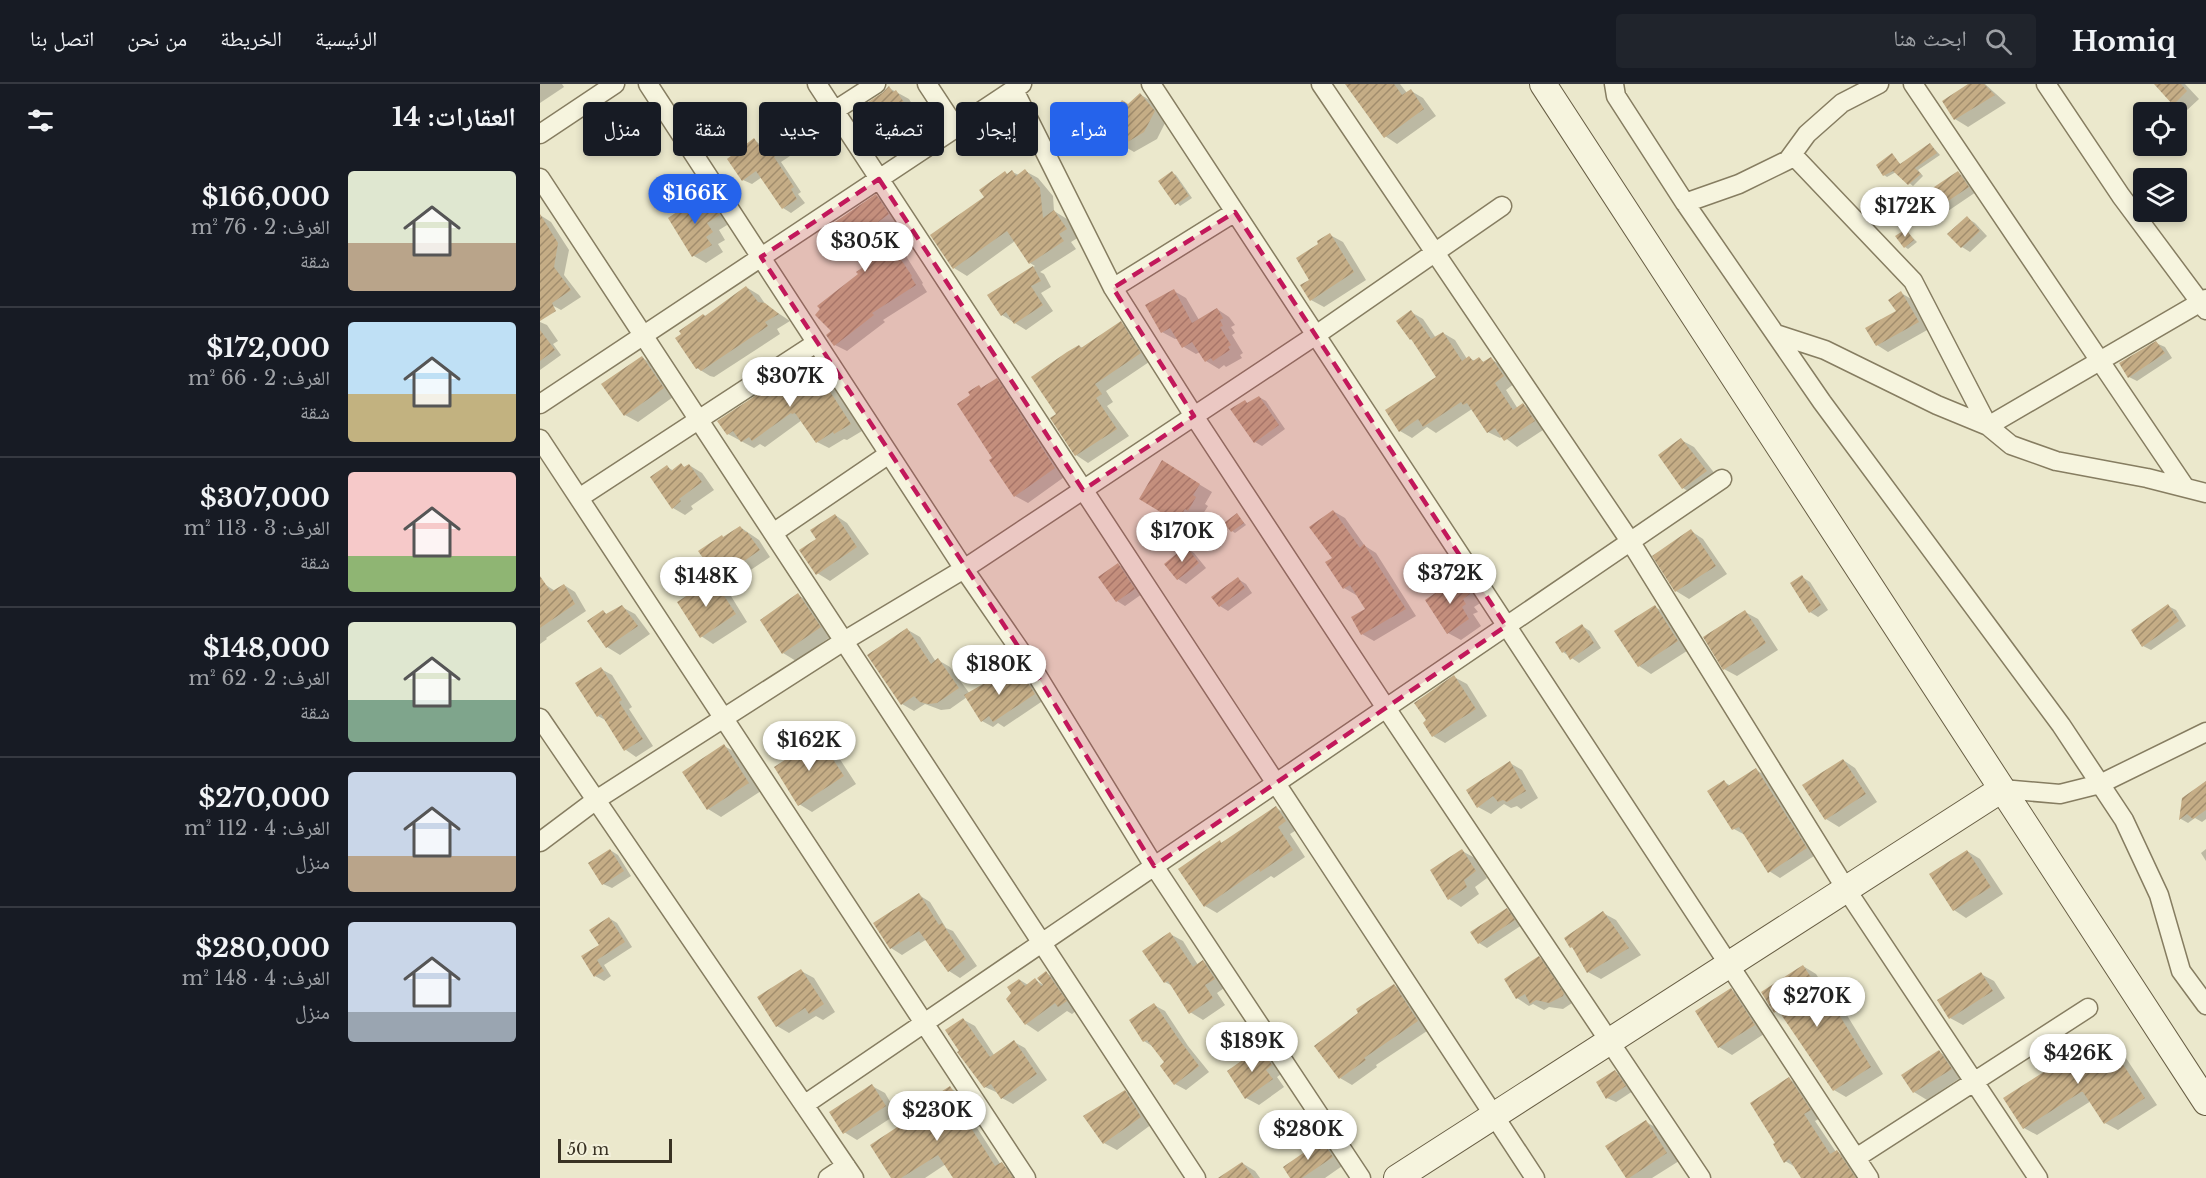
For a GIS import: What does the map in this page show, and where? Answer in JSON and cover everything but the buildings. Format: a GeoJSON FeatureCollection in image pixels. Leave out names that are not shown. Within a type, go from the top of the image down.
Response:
{"type":"FeatureCollection","features":[{"type":"Feature","properties":{"kind":"street"},"geometry":{"type":"LineString","coordinates":[[540,134],[615,84]]}},
{"type":"Feature","properties":{"kind":"street"},"geometry":{"type":"LineString","coordinates":[[648,84],[964,569],[1069,725],[1154,866],[1361,1178]]}},
{"type":"Feature","properties":{"kind":"street"},"geometry":{"type":"LineString","coordinates":[[817,84],[828,102]]}},
{"type":"Feature","properties":{"kind":"street"},"geometry":{"type":"LineString","coordinates":[[841,106],[876,84]]}},
{"type":"Feature","properties":{"kind":"street"},"geometry":{"type":"LineString","coordinates":[[540,404],[956,128],[927,84]]}},
{"type":"Feature","properties":{"kind":"street"},"geometry":{"type":"LineString","coordinates":[[1151,84],[1869,1178]]}},
{"type":"Feature","properties":{"kind":"street"},"geometry":{"type":"LineString","coordinates":[[1321,84],[1630,542],[1846,889],[2038,1178]]}},
{"type":"Feature","properties":{"kind":"street"},"geometry":{"type":"LineString","coordinates":[[1543,84],[2206,1102]]}},
{"type":"Feature","properties":{"kind":"street"},"geometry":{"type":"LineString","coordinates":[[1614,84],[1616,96],[1685,203],[1822,402],[2061,725],[2124,820],[2159,895],[2181,970],[2206,1005]]}},
{"type":"Feature","properties":{"kind":"street"},"geometry":{"type":"LineString","coordinates":[[1685,203],[1739,184],[1788,160],[1807,134],[1842,103],[1879,84]]}},
{"type":"Feature","properties":{"kind":"street"},"geometry":{"type":"LineString","coordinates":[[1913,84],[2185,487]]}},
{"type":"Feature","properties":{"kind":"street"},"geometry":{"type":"LineString","coordinates":[[1988,426],[2204,304],[2121,196],[2046,84]]}},
{"type":"Feature","properties":{"kind":"street"},"geometry":{"type":"LineString","coordinates":[[995,102],[1018,87],[1113,288],[1194,416],[1386,708],[1701,1178]]}},
{"type":"Feature","properties":{"kind":"street"},"geometry":{"type":"LineString","coordinates":[[841,122],[1535,1178]]}},
{"type":"Feature","properties":{"kind":"street"},"geometry":{"type":"LineString","coordinates":[[1792,155],[1913,281],[1988,426]]}},
{"type":"Feature","properties":{"kind":"street"},"geometry":{"type":"LineString","coordinates":[[540,177],[1196,1178]]}},
{"type":"Feature","properties":{"kind":"street"},"geometry":{"type":"LineString","coordinates":[[540,842],[596,800],[723,718],[844,641],[964,569],[1316,335],[1502,206]]}},
{"type":"Feature","properties":{"kind":"street"},"geometry":{"type":"LineString","coordinates":[[1113,288],[1235,212]]}},
{"type":"Feature","properties":{"kind":"street"},"geometry":{"type":"LineString","coordinates":[[1776,334],[1825,350],[1937,405],[1988,426],[2011,445],[2056,461],[2147,478],[2206,493]]}},
{"type":"Feature","properties":{"kind":"street"},"geometry":{"type":"LineString","coordinates":[[579,498],[816,343]]}},
{"type":"Feature","properties":{"kind":"street"},"geometry":{"type":"LineString","coordinates":[[540,439],[1026,1178]]}},
{"type":"Feature","properties":{"kind":"street"},"geometry":{"type":"LineString","coordinates":[[773,533],[889,454]]}},
{"type":"Feature","properties":{"kind":"street"},"geometry":{"type":"LineString","coordinates":[[804,1105],[1722,479]]}},
{"type":"Feature","properties":{"kind":"street"},"geometry":{"type":"LineString","coordinates":[[540,718],[850,1172],[828,1178]]}},
{"type":"Feature","properties":{"kind":"street"},"geometry":{"type":"LineString","coordinates":[[1397,1178],[2002,789],[2060,794],[2100,784],[2206,732]]}},
{"type":"Feature","properties":{"kind":"street"},"geometry":{"type":"LineString","coordinates":[[1856,1158],[2088,1008]]}},
{"type":"Feature","properties":{"kind":"highlighted area"},"geometry":{"type":"Polygon","coordinates":[[[879,179],[1083,490],[1194,416],[1113,288],[1235,212],[1506,626],[1154,866],[1035,672],[761,257],[879,179]]]}}]}
